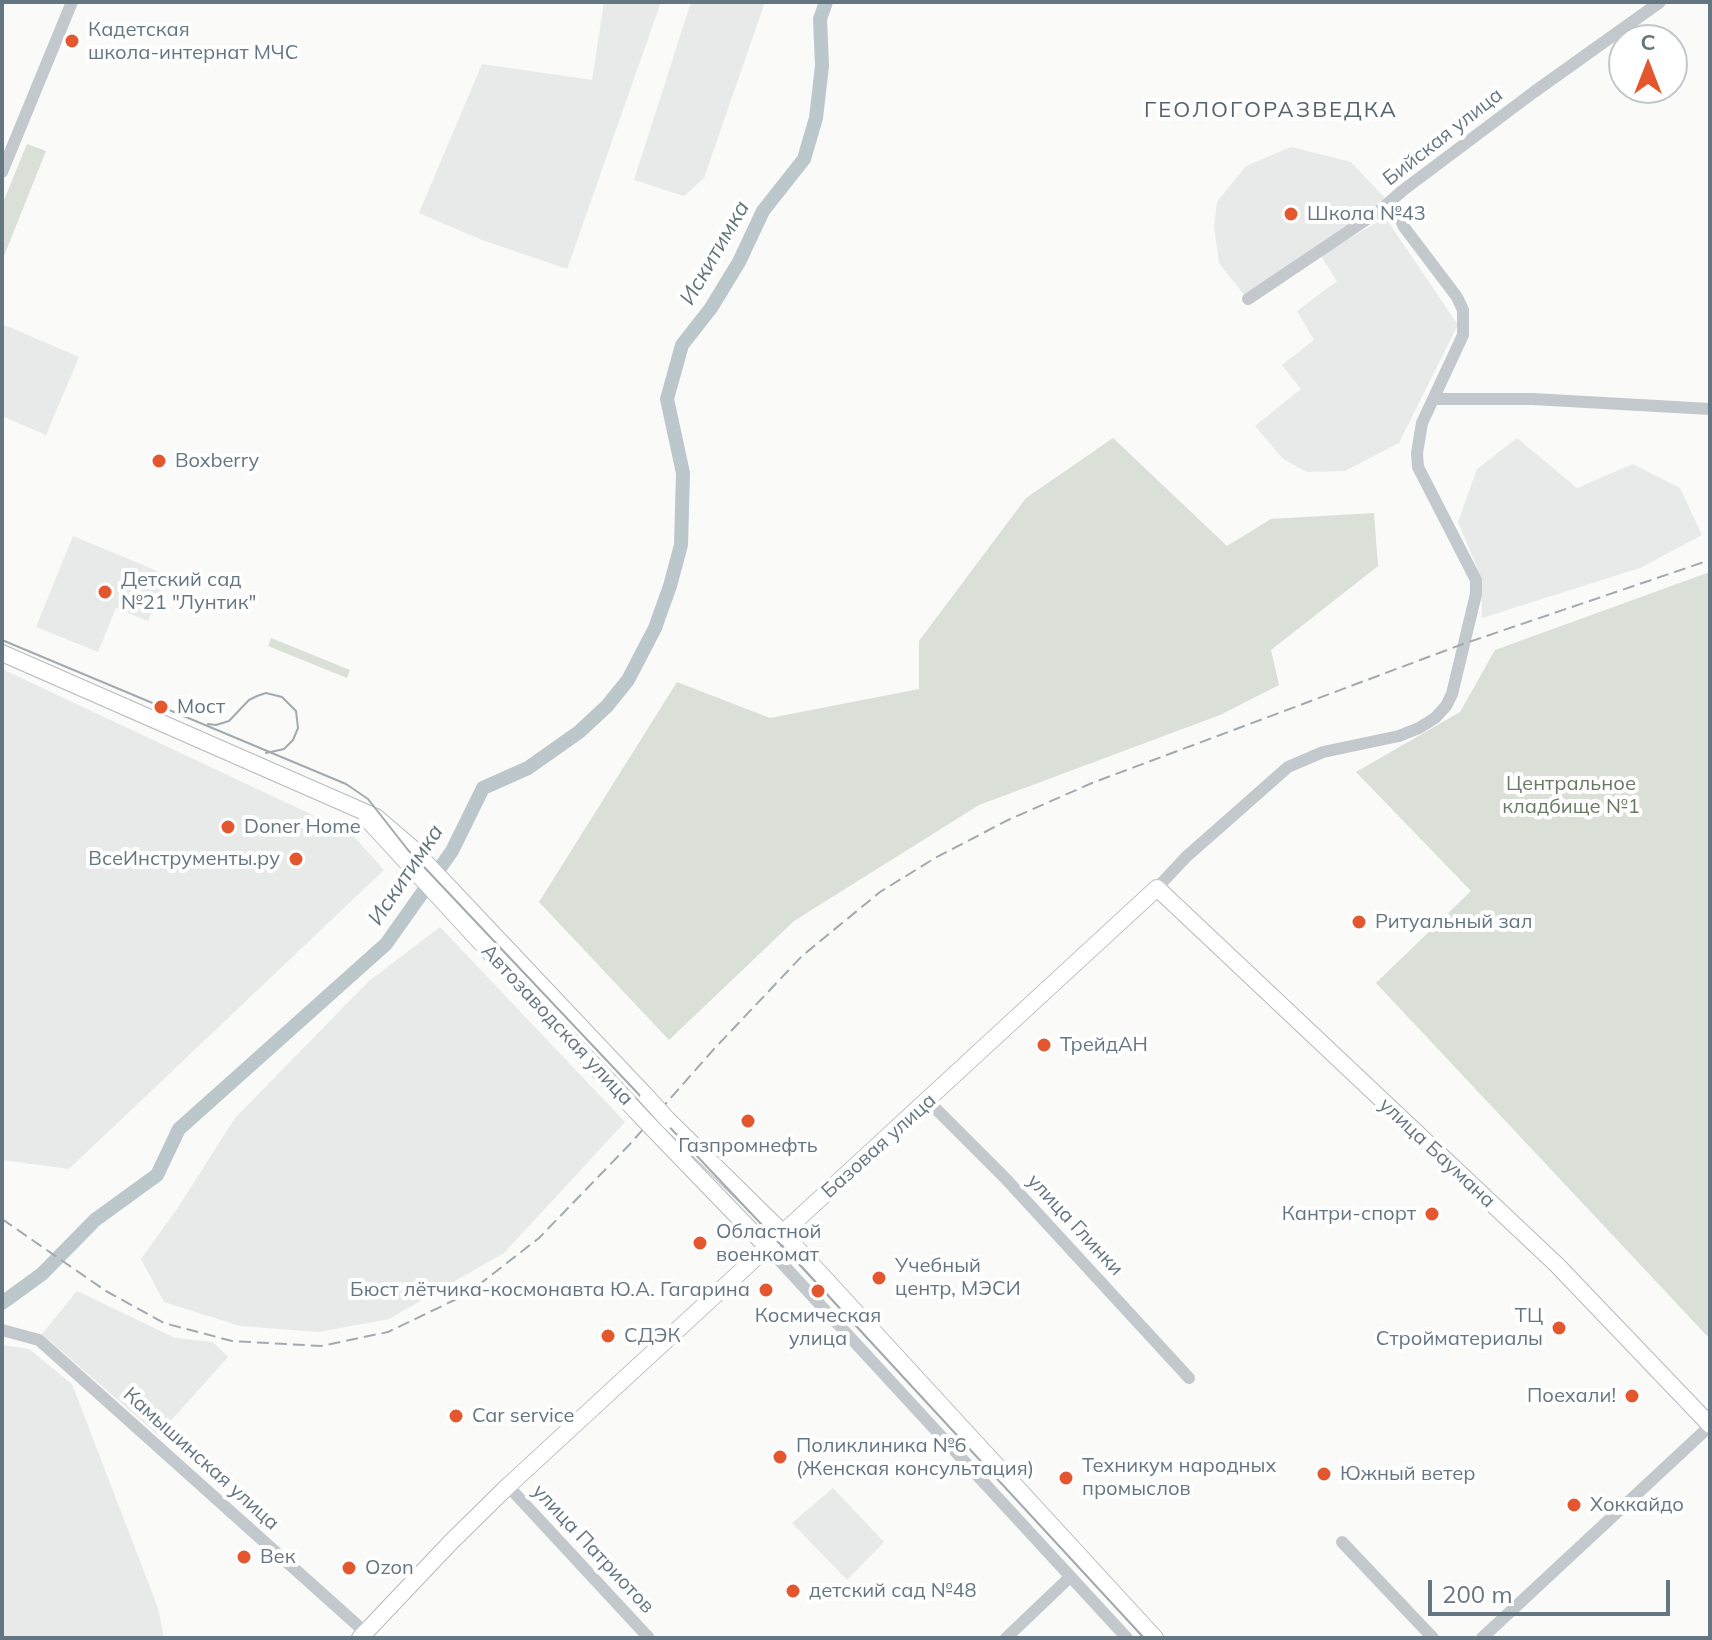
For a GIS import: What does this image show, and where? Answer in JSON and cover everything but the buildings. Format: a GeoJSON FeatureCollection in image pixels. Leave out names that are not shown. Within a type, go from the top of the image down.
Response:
{"type":"FeatureCollection","features":[{"type":"Feature","properties":{"kind":"main road","name":"Автозаводская улица"},"geometry":{"type":"LineString","coordinates":[[2,653],[347,803],[406,852],[662,1126],[767,1247]]}},
{"type":"Feature","properties":{"kind":"main road","name":"Базовая улица"},"geometry":{"type":"LineString","coordinates":[[362,1635],[508,1486],[1157,888]]}},
{"type":"Feature","properties":{"kind":"main road","name":"улица Баумана"},"geometry":{"type":"LineString","coordinates":[[1157,888],[1557,1265],[1710,1426]]}},
{"type":"Feature","properties":{"kind":"main road"},"geometry":{"type":"LineString","coordinates":[[662,1126],[783,1233],[1155,1638]]}},
{"type":"Feature","properties":{"kind":"street"},"geometry":{"type":"LineString","coordinates":[[2,172],[72,2]]}},
{"type":"Feature","properties":{"kind":"street","name":"Бийская улица"},"geometry":{"type":"LineString","coordinates":[[1248,299],[1392,201],[1660,2]]}},
{"type":"Feature","properties":{"kind":"street"},"geometry":{"type":"LineString","coordinates":[[1157,888],[1186,857],[1288,767],[1323,752],[1399,736],[1419,728],[1446,706],[1455,682],[1476,594],[1476,580],[1418,467],[1417,439],[1463,335],[1463,310],[1457,297],[1404,227],[1392,201]]}},
{"type":"Feature","properties":{"kind":"street"},"geometry":{"type":"LineString","coordinates":[[1433,399],[1533,399],[1710,409]]}},
{"type":"Feature","properties":{"kind":"street","name":"улица Глинки"},"geometry":{"type":"LineString","coordinates":[[928,1101],[1005,1178],[1189,1378]]}},
{"type":"Feature","properties":{"kind":"street"},"geometry":{"type":"LineString","coordinates":[[767,1247],[1127,1638]]}},
{"type":"Feature","properties":{"kind":"street","name":"Камышинская улица"},"geometry":{"type":"LineString","coordinates":[[2,1330],[39,1340],[362,1635]]}},
{"type":"Feature","properties":{"kind":"street"},"geometry":{"type":"LineString","coordinates":[[1482,1638],[1710,1426]]}},
{"type":"Feature","properties":{"kind":"street","name":"улица Патриотов"},"geometry":{"type":"LineString","coordinates":[[508,1486],[649,1638]]}},
{"type":"Feature","properties":{"kind":"street"},"geometry":{"type":"LineString","coordinates":[[1342,1542],[1433,1638]]}},
{"type":"Feature","properties":{"kind":"street"},"geometry":{"type":"LineString","coordinates":[[1006,1638],[1069,1578]]}},
{"type":"Feature","properties":{"kind":"shaded area"},"geometry":{"type":"Polygon","coordinates":[[[604,2],[661,2],[567,269],[482,240],[419,213],[482,64],[592,80],[604,2]]]}},
{"type":"Feature","properties":{"kind":"shaded area"},"geometry":{"type":"Polygon","coordinates":[[[691,2],[765,2],[704,178],[684,196],[634,180],[691,2]]]}},
{"type":"Feature","properties":{"kind":"shaded area","name":"Школа №43"},"geometry":{"type":"Polygon","coordinates":[[[1291,147],[1351,162],[1387,200],[1245,296],[1219,263],[1214,226],[1217,202],[1246,166],[1291,147]]]}},
{"type":"Feature","properties":{"kind":"shaded area"},"geometry":{"type":"Polygon","coordinates":[[[1385,217],[1458,325],[1399,443],[1345,471],[1307,472],[1283,459],[1255,426],[1301,389],[1282,365],[1314,340],[1297,311],[1337,281],[1321,256],[1385,217]]]}},
{"type":"Feature","properties":{"kind":"shaded area"},"geometry":{"type":"Polygon","coordinates":[[[2,324],[79,357],[46,435],[2,416],[2,324]]]}},
{"type":"Feature","properties":{"kind":"shaded area"},"geometry":{"type":"Polygon","coordinates":[[[1517,438],[1577,488],[1633,464],[1680,488],[1702,535],[1640,568],[1482,618],[1481,577],[1458,522],[1477,469],[1517,438]]]}},
{"type":"Feature","properties":{"kind":"shaded area","name":"Детский сад №21 \"Лунтик\""},"geometry":{"type":"Polygon","coordinates":[[[73,536],[167,575],[148,621],[116,608],[98,652],[36,627],[73,536]]]}},
{"type":"Feature","properties":{"kind":"shaded area"},"geometry":{"type":"Polygon","coordinates":[[[2,669],[351,833],[384,870],[69,1169],[2,1160],[2,669]]]}},
{"type":"Feature","properties":{"kind":"shaded area"},"geometry":{"type":"Polygon","coordinates":[[[440,927],[625,1122],[504,1253],[389,1319],[319,1332],[240,1326],[164,1302],[141,1259],[235,1118],[369,981],[440,927]]]}},
{"type":"Feature","properties":{"kind":"shaded area"},"geometry":{"type":"Polygon","coordinates":[[[77,1291],[175,1338],[213,1342],[228,1357],[158,1435],[42,1334],[77,1291]]]}},
{"type":"Feature","properties":{"kind":"shaded area"},"geometry":{"type":"Polygon","coordinates":[[[2,1345],[29,1349],[72,1384],[158,1608],[164,1638],[2,1638],[2,1345]]]}},
{"type":"Feature","properties":{"kind":"shaded area"},"geometry":{"type":"Polygon","coordinates":[[[833,1488],[884,1542],[847,1580],[792,1523],[833,1488]]]}},
{"type":"Feature","properties":{"kind":"green space"},"geometry":{"type":"Polygon","coordinates":[[[27,144],[46,151],[2,261],[2,205],[27,144]]]}},
{"type":"Feature","properties":{"kind":"green space"},"geometry":{"type":"Polygon","coordinates":[[[1113,438],[1227,546],[1271,519],[1374,513],[1378,566],[1271,650],[1279,685],[1220,715],[979,805],[794,921],[669,1040],[539,902],[677,682],[770,718],[919,689],[919,641],[1026,498],[1113,438]]]}},
{"type":"Feature","properties":{"kind":"green space","name":"Центральное кладбище №1"},"geometry":{"type":"Polygon","coordinates":[[[1710,572],[1710,1339],[1376,983],[1471,891],[1356,772],[1460,712],[1495,650],[1710,572]]]}},
{"type":"Feature","properties":{"kind":"green space"},"geometry":{"type":"Polygon","coordinates":[[[271,638],[350,670],[347,678],[268,646],[271,638]]]}},
{"type":"Feature","properties":{"kind":"waterway","name":"Искитимка"},"geometry":{"type":"LineString","coordinates":[[2,1303],[42,1274],[95,1220],[157,1175],[179,1129],[386,944],[452,851],[483,788],[528,768],[579,732],[607,706],[628,680],[655,628],[681,545],[683,473],[667,399],[682,345],[711,308],[739,262],[763,211],[804,159],[816,118],[822,66],[820,19],[826,2]]}},
{"type":"Feature","properties":{"kind":"tram line"},"geometry":{"type":"LineString","coordinates":[[2,640],[346,784],[368,799],[408,850],[797,1262],[1144,1638]]}},
{"type":"Feature","properties":{"kind":"tram line"},"geometry":{"type":"LineString","coordinates":[[208,724],[229,721],[257,696],[266,693],[282,697],[296,711],[298,728],[293,740],[284,749],[266,753]]}},
{"type":"Feature","properties":{"kind":"railway"},"geometry":{"type":"LineString","coordinates":[[2,1219],[106,1291],[164,1323],[232,1341],[321,1346],[388,1332],[467,1294],[539,1238],[630,1144],[802,956],[880,892],[935,858],[1008,820],[1092,783],[1463,644],[1710,560]]}},
{"type":"Feature","properties":{"kind":"place","name":"Кадетская школа-интернат МЧС"},"geometry":{"type":"Point","coordinates":[72,41]}},
{"type":"Feature","properties":{"kind":"place","name":"Школа №43"},"geometry":{"type":"Point","coordinates":[1291,214]}},
{"type":"Feature","properties":{"kind":"place","name":"Boxberry"},"geometry":{"type":"Point","coordinates":[159,461]}},
{"type":"Feature","properties":{"kind":"place","name":"Детский сад №21 \"Лунтик\""},"geometry":{"type":"Point","coordinates":[105,592]}},
{"type":"Feature","properties":{"kind":"place","name":"Мост"},"geometry":{"type":"Point","coordinates":[161,707]}},
{"type":"Feature","properties":{"kind":"place","name":"Doner Home"},"geometry":{"type":"Point","coordinates":[228,827]}},
{"type":"Feature","properties":{"kind":"place","name":"ВсеИнструменты.ру"},"geometry":{"type":"Point","coordinates":[296,859]}},
{"type":"Feature","properties":{"kind":"place","name":"Ритуальный зал"},"geometry":{"type":"Point","coordinates":[1359,922]}},
{"type":"Feature","properties":{"kind":"place","name":"ТрейдАН"},"geometry":{"type":"Point","coordinates":[1044,1045]}},
{"type":"Feature","properties":{"kind":"place","name":"Газпромнефть"},"geometry":{"type":"Point","coordinates":[748,1121]}},
{"type":"Feature","properties":{"kind":"place","name":"Кантри-спорт"},"geometry":{"type":"Point","coordinates":[1432,1214]}},
{"type":"Feature","properties":{"kind":"place","name":"Областной военкомат"},"geometry":{"type":"Point","coordinates":[700,1243]}},
{"type":"Feature","properties":{"kind":"place","name":"Учебный центр, МЭСИ"},"geometry":{"type":"Point","coordinates":[879,1278]}},
{"type":"Feature","properties":{"kind":"place","name":"Бюст лётчика-космонавта Ю.А. Гагарина"},"geometry":{"type":"Point","coordinates":[766,1290]}},
{"type":"Feature","properties":{"kind":"place","name":"Космическая улица"},"geometry":{"type":"Point","coordinates":[818,1291]}},
{"type":"Feature","properties":{"kind":"place","name":"ТЦ Стройматериалы"},"geometry":{"type":"Point","coordinates":[1559,1328]}},
{"type":"Feature","properties":{"kind":"place","name":"СДЭК"},"geometry":{"type":"Point","coordinates":[608,1336]}},
{"type":"Feature","properties":{"kind":"place","name":"Поехали!"},"geometry":{"type":"Point","coordinates":[1632,1396]}},
{"type":"Feature","properties":{"kind":"place","name":"Car service"},"geometry":{"type":"Point","coordinates":[456,1416]}},
{"type":"Feature","properties":{"kind":"place","name":"Поликлиника №6 (Женская консультация)"},"geometry":{"type":"Point","coordinates":[780,1457]}},
{"type":"Feature","properties":{"kind":"place","name":"Южный ветер"},"geometry":{"type":"Point","coordinates":[1324,1474]}},
{"type":"Feature","properties":{"kind":"place","name":"Техникум народных промыслов"},"geometry":{"type":"Point","coordinates":[1066,1478]}},
{"type":"Feature","properties":{"kind":"place","name":"Хоккайдо"},"geometry":{"type":"Point","coordinates":[1574,1505]}},
{"type":"Feature","properties":{"kind":"place","name":"Век"},"geometry":{"type":"Point","coordinates":[244,1557]}},
{"type":"Feature","properties":{"kind":"place","name":"Ozon"},"geometry":{"type":"Point","coordinates":[349,1568]}},
{"type":"Feature","properties":{"kind":"place","name":"детский сад №48"},"geometry":{"type":"Point","coordinates":[793,1591]}},
{"type":"Feature","properties":{"kind":"district","name":"ГЕОЛОГОРАЗВЕДКА"},"geometry":{"type":"Point","coordinates":[1271,110]}}]}
